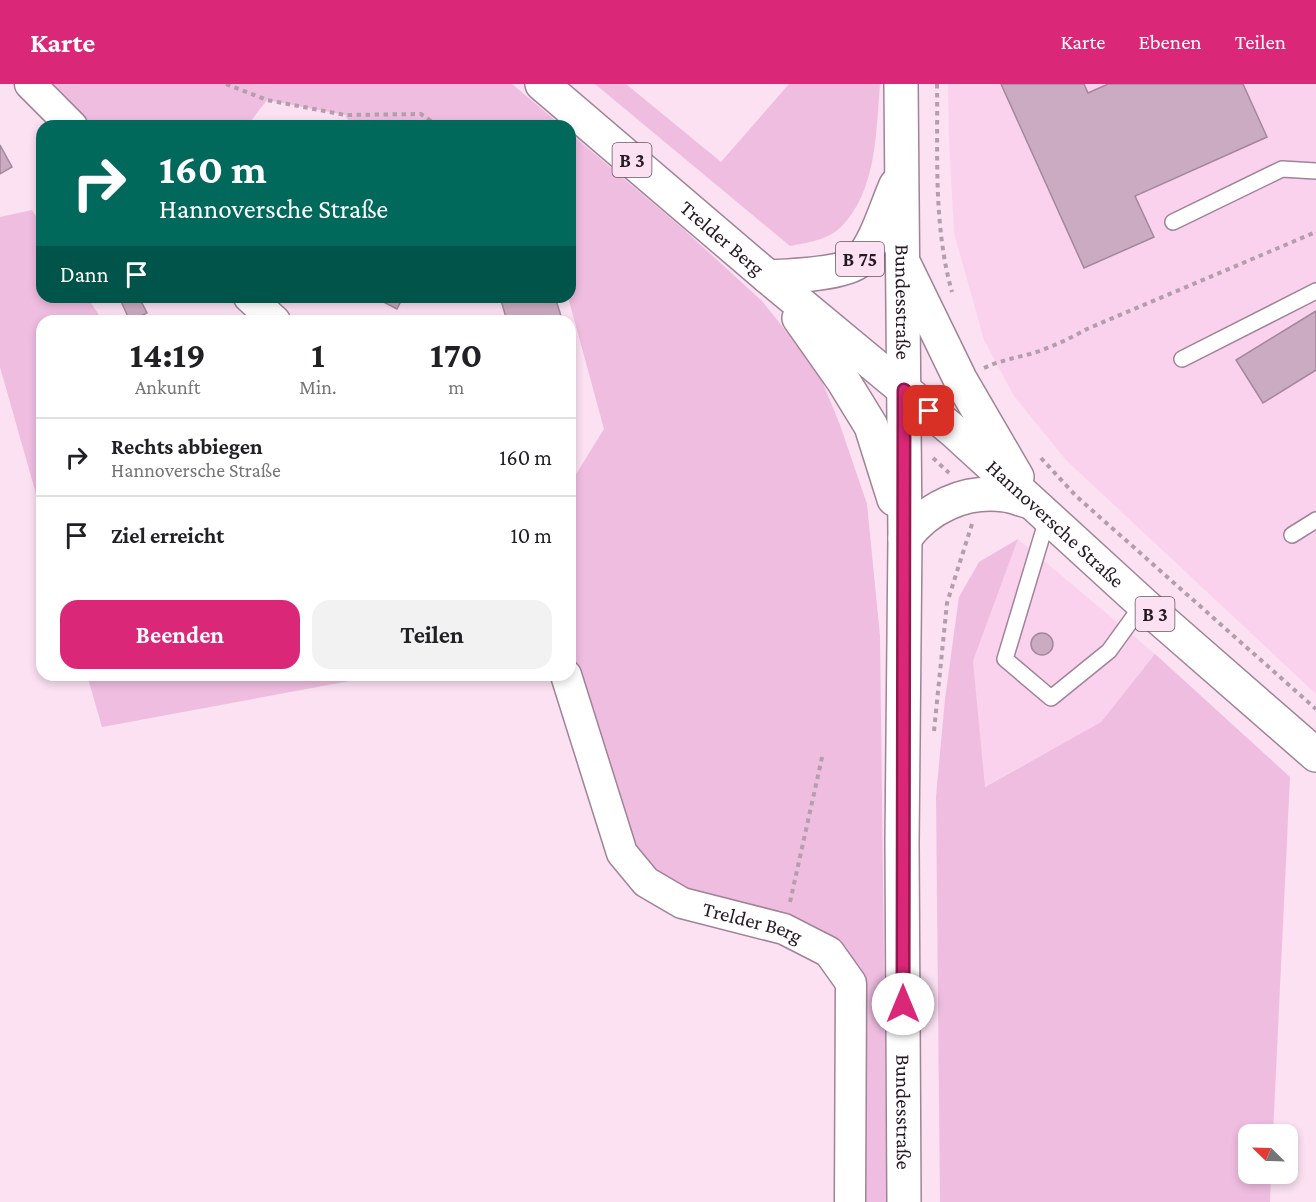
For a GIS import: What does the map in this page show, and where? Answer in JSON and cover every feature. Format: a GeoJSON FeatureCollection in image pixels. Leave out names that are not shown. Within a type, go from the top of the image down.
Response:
{"type":"FeatureCollection","features":[{"type":"Feature","properties":{"kind":"main road","name":"Trelder Berg"},"geometry":{"type":"LineString","coordinates":[[542,84],[768,278],[904,390]]}},
{"type":"Feature","properties":{"kind":"main road","name":"Bundesstraße"},"geometry":{"type":"LineString","coordinates":[[901,84],[905,538],[902,842],[904,1202]]}},
{"type":"Feature","properties":{"kind":"main road","name":"B 75"},"geometry":{"type":"LineString","coordinates":[[768,278],[802,276],[837,269],[859,261],[872,242],[901,172]]}},
{"type":"Feature","properties":{"kind":"main road","name":"B 3"},"geometry":{"type":"LineString","coordinates":[[902,258],[960,380],[1040,509]]}},
{"type":"Feature","properties":{"kind":"main road","name":"B 3"},"geometry":{"type":"LineString","coordinates":[[768,278],[812,335],[871,426],[889,478],[905,538]]}},
{"type":"Feature","properties":{"kind":"main road","name":"Hannoversche Straße"},"geometry":{"type":"LineString","coordinates":[[904,390],[955,432],[1143,604],[1316,755]]}},
{"type":"Feature","properties":{"kind":"main road"},"geometry":{"type":"LineString","coordinates":[[905,538],[917,522],[933,511],[970,496],[1004,495],[1040,509]]}},
{"type":"Feature","properties":{"kind":"street"},"geometry":{"type":"LineString","coordinates":[[30,84],[66,120]]}},
{"type":"Feature","properties":{"kind":"street"},"geometry":{"type":"LineString","coordinates":[[256,303],[268,315]]}},
{"type":"Feature","properties":{"kind":"street","name":"Trelder Berg"},"geometry":{"type":"LineString","coordinates":[[568,681],[622,854],[646,882],[682,903],[784,929],[829,952],[851,983],[850,1202]]}},
{"type":"Feature","properties":{"kind":"lane"},"geometry":{"type":"LineString","coordinates":[[1173,222],[1282,169],[1316,171]]}},
{"type":"Feature","properties":{"kind":"lane"},"geometry":{"type":"LineString","coordinates":[[1182,358],[1316,291]]}},
{"type":"Feature","properties":{"kind":"lane"},"geometry":{"type":"LineString","coordinates":[[1040,509],[1005,659],[1051,698],[1109,651],[1143,604]]}},
{"type":"Feature","properties":{"kind":"lane"},"geometry":{"type":"LineString","coordinates":[[1292,535],[1316,520]]}},
{"type":"Feature","properties":{"kind":"path"},"geometry":{"type":"LineString","coordinates":[[226,84],[267,100],[345,115],[421,114],[430,120]]}},
{"type":"Feature","properties":{"kind":"path"},"geometry":{"type":"LineString","coordinates":[[937,84],[938,195],[949,281],[955,301]]}},
{"type":"Feature","properties":{"kind":"path"},"geometry":{"type":"LineString","coordinates":[[978,370],[1001,360],[1031,354],[1069,339],[1087,329],[1316,232]]}},
{"type":"Feature","properties":{"kind":"path"},"geometry":{"type":"LineString","coordinates":[[1039,456],[1076,496],[1316,709]]}},
{"type":"Feature","properties":{"kind":"path"},"geometry":{"type":"LineString","coordinates":[[933,741],[946,603],[976,510],[970,496]]}},
{"type":"Feature","properties":{"kind":"path"},"geometry":{"type":"LineString","coordinates":[[784,929],[823,753]]}},
{"type":"Feature","properties":{"kind":"shaded area"},"geometry":{"type":"Polygon","coordinates":[[[30,84],[512,84],[555,120],[348,120],[345,115],[267,100],[252,120],[66,120],[30,84]]]}},
{"type":"Feature","properties":{"kind":"shaded area"},"geometry":{"type":"Polygon","coordinates":[[[595,84],[626,84],[721,162],[789,84],[880,84],[872,160],[862,196],[853,212],[836,231],[817,240],[790,246],[595,84]]]}},
{"type":"Feature","properties":{"kind":"shaded area"},"geometry":{"type":"Polygon","coordinates":[[[948,84],[1316,84],[1316,694],[1066,460],[1014,396],[984,340],[954,233],[948,84]]]}},
{"type":"Feature","properties":{"kind":"shaded area"},"geometry":{"type":"Polygon","coordinates":[[[576,138],[681,227],[762,301],[818,371],[840,425],[867,504],[880,636],[887,1202],[850,1202],[851,983],[829,952],[646,882],[572,681],[576,681],[576,474],[604,429],[576,326],[576,315],[573,315],[570,303],[576,303],[576,138]]]}},
{"type":"Feature","properties":{"kind":"shaded area"},"geometry":{"type":"Polygon","coordinates":[[[32,210],[36,216],[36,303],[91,303],[99,315],[36,315],[36,494],[0,367],[0,217],[32,210]]]}},
{"type":"Feature","properties":{"kind":"shaded area"},"geometry":{"type":"Polygon","coordinates":[[[1018,539],[1155,654],[1101,722],[984,787],[973,661],[1018,539]]]}},
{"type":"Feature","properties":{"kind":"shaded area"},"geometry":{"type":"Polygon","coordinates":[[[1018,539],[973,661],[985,787],[1101,722],[1155,654],[1290,777],[1273,1124],[1238,1124],[1238,1184],[1271,1184],[1270,1202],[940,1202],[936,797],[945,699],[959,597],[979,562],[1018,539]]]}},
{"type":"Feature","properties":{"kind":"shaded area"},"geometry":{"type":"Polygon","coordinates":[[[89,681],[350,681],[102,727],[89,681]]]}},
{"type":"Feature","properties":{"kind":"building"},"geometry":{"type":"Polygon","coordinates":[[[1001,84],[1084,84],[1088,93],[1108,84],[1243,84],[1267,137],[1135,196],[1154,237],[1084,268],[1001,84]]]}},
{"type":"Feature","properties":{"kind":"building"},"geometry":{"type":"Polygon","coordinates":[[[0,145],[12,167],[0,174],[0,145]]]}},
{"type":"Feature","properties":{"kind":"building"},"geometry":{"type":"Polygon","coordinates":[[[122,303],[142,303],[147,313],[143,315],[127,315],[122,303]]]}},
{"type":"Feature","properties":{"kind":"building"},"geometry":{"type":"Polygon","coordinates":[[[386,303],[400,303],[397,309],[386,303]]]}},
{"type":"Feature","properties":{"kind":"building"},"geometry":{"type":"Polygon","coordinates":[[[502,303],[557,303],[561,315],[505,315],[502,303]]]}},
{"type":"Feature","properties":{"kind":"building"},"geometry":{"type":"Polygon","coordinates":[[[1316,311],[1316,370],[1263,403],[1236,360],[1316,311]]]}},
{"type":"Feature","properties":{"kind":"building"},"geometry":{"type":"Polygon","coordinates":[[[1042,633],[1052,640],[1053,644],[1046,654],[1042,655],[1032,648],[1031,644],[1038,634],[1042,633]]]}},
{"type":"Feature","properties":{"kind":"route"},"geometry":{"type":"LineString","coordinates":[[903,1004],[904,390],[929,411]]}}]}
